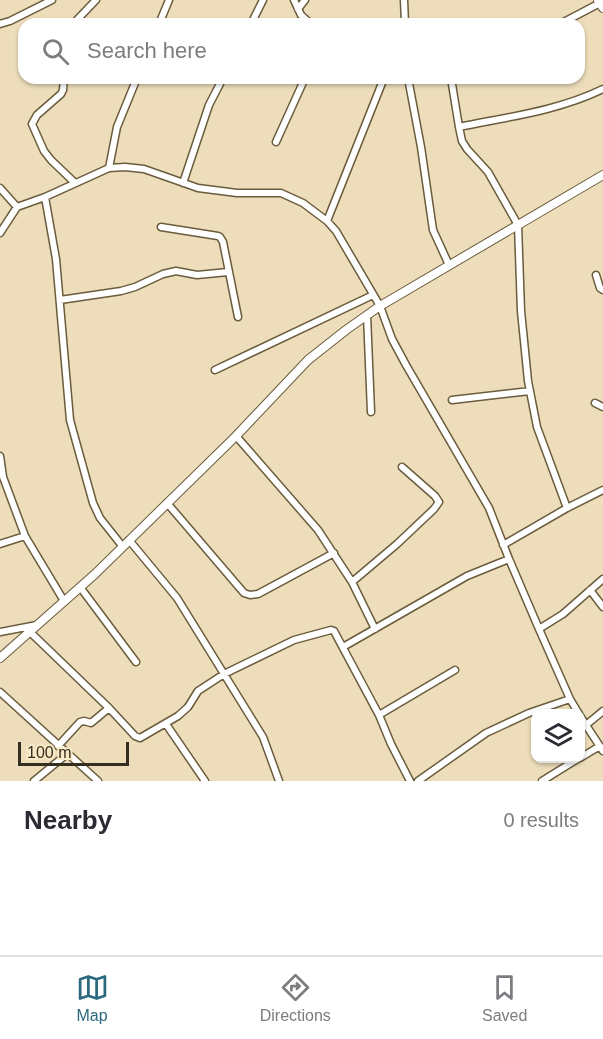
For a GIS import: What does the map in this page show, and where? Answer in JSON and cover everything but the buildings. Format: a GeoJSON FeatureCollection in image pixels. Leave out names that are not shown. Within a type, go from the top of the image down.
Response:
{"type":"FeatureCollection","features":[{"type":"Feature","properties":{"kind":"street"},"geometry":{"type":"LineString","coordinates":[[0,24],[52,0]]}},
{"type":"Feature","properties":{"kind":"street"},"geometry":{"type":"LineString","coordinates":[[79,18],[96,0]]}},
{"type":"Feature","properties":{"kind":"street"},"geometry":{"type":"LineString","coordinates":[[162,18],[169,0]]}},
{"type":"Feature","properties":{"kind":"street"},"geometry":{"type":"LineString","coordinates":[[254,18],[263,0]]}},
{"type":"Feature","properties":{"kind":"street"},"geometry":{"type":"LineString","coordinates":[[294,0],[304,18]]}},
{"type":"Feature","properties":{"kind":"street"},"geometry":{"type":"LineString","coordinates":[[298,9],[305,0]]}},
{"type":"Feature","properties":{"kind":"street"},"geometry":{"type":"LineString","coordinates":[[404,0],[405,18]]}},
{"type":"Feature","properties":{"kind":"street"},"geometry":{"type":"LineString","coordinates":[[572,18],[600,4]]}},
{"type":"Feature","properties":{"kind":"street"},"geometry":{"type":"LineString","coordinates":[[64,84],[61,94],[37,115],[32,124],[44,151],[75,183]]}},
{"type":"Feature","properties":{"kind":"street"},"geometry":{"type":"LineString","coordinates":[[110,168],[117,127],[135,84]]}},
{"type":"Feature","properties":{"kind":"street"},"geometry":{"type":"LineString","coordinates":[[183,183],[209,105],[220,84]]}},
{"type":"Feature","properties":{"kind":"street"},"geometry":{"type":"LineString","coordinates":[[276,142],[302,84]]}},
{"type":"Feature","properties":{"kind":"street"},"geometry":{"type":"LineString","coordinates":[[327,221],[382,84]]}},
{"type":"Feature","properties":{"kind":"street"},"geometry":{"type":"LineString","coordinates":[[409,84],[433,230],[449,265]]}},
{"type":"Feature","properties":{"kind":"street"},"geometry":{"type":"LineString","coordinates":[[452,84],[464,146],[488,172],[518,225],[521,311],[530,391],[537,427],[567,508]]}},
{"type":"Feature","properties":{"kind":"street"},"geometry":{"type":"LineString","coordinates":[[459,127],[531,114],[603,89]]}},
{"type":"Feature","properties":{"kind":"street"},"geometry":{"type":"LineString","coordinates":[[0,233],[17,207],[110,168],[125,167],[144,169],[198,188],[237,193],[281,193],[303,203],[327,221],[336,231],[380,306],[392,339],[406,365],[489,508],[508,559],[576,709]]}},
{"type":"Feature","properties":{"kind":"street"},"geometry":{"type":"LineString","coordinates":[[0,658],[123,547],[236,436],[308,360],[380,306],[603,175]]}},
{"type":"Feature","properties":{"kind":"street"},"geometry":{"type":"LineString","coordinates":[[0,188],[17,207]]}},
{"type":"Feature","properties":{"kind":"street"},"geometry":{"type":"LineString","coordinates":[[45,197],[56,259],[68,405],[74,440],[93,503],[100,518],[123,547]]}},
{"type":"Feature","properties":{"kind":"street"},"geometry":{"type":"LineString","coordinates":[[161,227],[220,237],[223,242],[238,317]]}},
{"type":"Feature","properties":{"kind":"street"},"geometry":{"type":"LineString","coordinates":[[60,300],[121,291],[176,271],[197,274],[228,272]]}},
{"type":"Feature","properties":{"kind":"street"},"geometry":{"type":"LineString","coordinates":[[596,275],[600,288],[603,290]]}},
{"type":"Feature","properties":{"kind":"street"},"geometry":{"type":"LineString","coordinates":[[215,370],[373,295]]}},
{"type":"Feature","properties":{"kind":"street"},"geometry":{"type":"LineString","coordinates":[[367,315],[371,412]]}},
{"type":"Feature","properties":{"kind":"street"},"geometry":{"type":"LineString","coordinates":[[452,400],[530,391]]}},
{"type":"Feature","properties":{"kind":"street"},"geometry":{"type":"LineString","coordinates":[[595,403],[603,407]]}},
{"type":"Feature","properties":{"kind":"street"},"geometry":{"type":"LineString","coordinates":[[236,436],[318,530],[352,582],[375,629]]}},
{"type":"Feature","properties":{"kind":"street"},"geometry":{"type":"LineString","coordinates":[[0,456],[9,496],[25,536],[64,601]]}},
{"type":"Feature","properties":{"kind":"street"},"geometry":{"type":"LineString","coordinates":[[352,582],[397,544],[437,505],[438,499],[402,467]]}},
{"type":"Feature","properties":{"kind":"street"},"geometry":{"type":"LineString","coordinates":[[503,545],[603,490]]}},
{"type":"Feature","properties":{"kind":"street"},"geometry":{"type":"LineString","coordinates":[[167,503],[244,593],[250,595],[258,594],[334,554]]}},
{"type":"Feature","properties":{"kind":"street"},"geometry":{"type":"LineString","coordinates":[[0,544],[25,536]]}},
{"type":"Feature","properties":{"kind":"street"},"geometry":{"type":"LineString","coordinates":[[129,540],[177,598],[262,738],[279,781]]}},
{"type":"Feature","properties":{"kind":"street"},"geometry":{"type":"LineString","coordinates":[[343,647],[467,576],[508,559]]}},
{"type":"Feature","properties":{"kind":"street"},"geometry":{"type":"LineString","coordinates":[[539,629],[564,614],[603,579]]}},
{"type":"Feature","properties":{"kind":"street"},"geometry":{"type":"LineString","coordinates":[[80,587],[136,662]]}},
{"type":"Feature","properties":{"kind":"street"},"geometry":{"type":"LineString","coordinates":[[590,590],[603,607]]}},
{"type":"Feature","properties":{"kind":"street"},"geometry":{"type":"LineString","coordinates":[[0,632],[37,625]]}},
{"type":"Feature","properties":{"kind":"street"},"geometry":{"type":"LineString","coordinates":[[29,632],[137,738],[140,738],[178,716],[188,707],[198,691],[224,674],[294,640],[331,630],[336,632],[410,781]]}},
{"type":"Feature","properties":{"kind":"street"},"geometry":{"type":"LineString","coordinates":[[379,715],[455,670]]}},
{"type":"Feature","properties":{"kind":"street"},"geometry":{"type":"LineString","coordinates":[[0,692],[98,781]]}},
{"type":"Feature","properties":{"kind":"street"},"geometry":{"type":"LineString","coordinates":[[418,781],[426,779],[452,756],[486,733],[530,713],[570,699]]}},
{"type":"Feature","properties":{"kind":"street"},"geometry":{"type":"LineString","coordinates":[[58,746],[80,722],[91,723],[109,708]]}},
{"type":"Feature","properties":{"kind":"street"},"geometry":{"type":"LineString","coordinates":[[585,756],[601,749],[586,725],[603,711]]}},
{"type":"Feature","properties":{"kind":"street"},"geometry":{"type":"LineString","coordinates":[[166,724],[205,781]]}},
{"type":"Feature","properties":{"kind":"street"},"geometry":{"type":"LineString","coordinates":[[34,781],[67,754]]}},
{"type":"Feature","properties":{"kind":"street"},"geometry":{"type":"LineString","coordinates":[[542,781],[572,763]]}}]}
